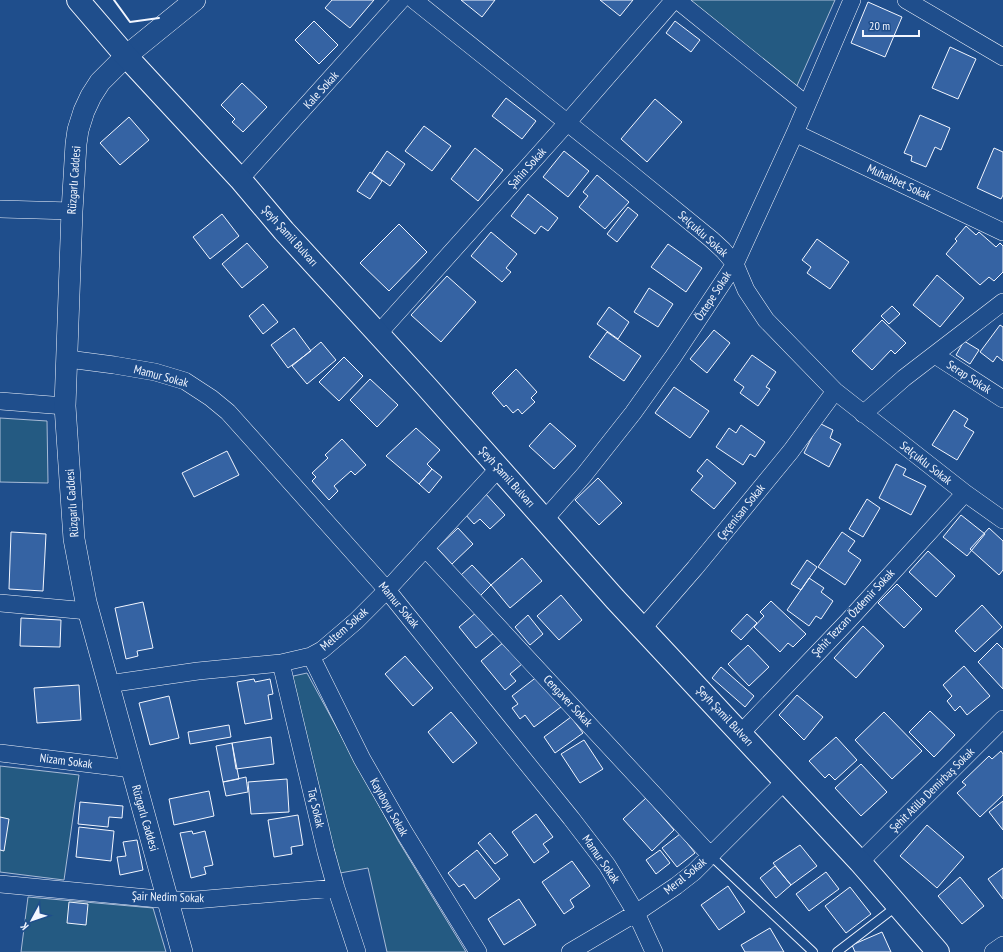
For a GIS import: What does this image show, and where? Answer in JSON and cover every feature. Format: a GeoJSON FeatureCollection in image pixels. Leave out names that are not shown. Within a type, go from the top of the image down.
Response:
{"type":"FeatureCollection","features":[{"type":"Feature","properties":{"kind":"main road","name":"Şeyh Şamil Bulvarı"},"geometry":{"type":"LineString","coordinates":[[78,0],[126,56],[240,179],[284,231],[426,386],[642,629],[741,733],[860,862],[938,952]]}},
{"type":"Feature","properties":{"kind":"street","name":"Rüzgarlı Caddesi"},"geometry":{"type":"LineString","coordinates":[[182,952],[169,900],[88,611],[74,539],[66,406],[72,211],[76,144],[78,130],[84,111],[100,82],[126,56],[195,0]]}},
{"type":"Feature","properties":{"kind":"street","name":"Kale Sokak"},"geometry":{"type":"LineString","coordinates":[[240,179],[401,0]]}},
{"type":"Feature","properties":{"kind":"street","name":"Selçuklu Sokak"},"geometry":{"type":"LineString","coordinates":[[414,0],[678,212],[723,250],[735,264],[746,290],[766,320],[835,391],[965,493],[1003,520]]}},
{"type":"Feature","properties":{"kind":"street","name":"Şahin Sokak"},"geometry":{"type":"LineString","coordinates":[[378,334],[567,123],[674,0]]}},
{"type":"Feature","properties":{"kind":"street"},"geometry":{"type":"LineString","coordinates":[[678,0],[806,105]]}},
{"type":"Feature","properties":{"kind":"street","name":"Öztepe Sokak"},"geometry":{"type":"LineString","coordinates":[[545,519],[584,475],[633,413],[673,357],[735,264],[852,0]]}},
{"type":"Feature","properties":{"kind":"street"},"geometry":{"type":"LineString","coordinates":[[906,0],[1003,57]]}},
{"type":"Feature","properties":{"kind":"street","name":"Muhabbet Sokak"},"geometry":{"type":"LineString","coordinates":[[794,133],[1003,232]]}},
{"type":"Feature","properties":{"kind":"street"},"geometry":{"type":"LineString","coordinates":[[0,209],[72,211]]}},
{"type":"Feature","properties":{"kind":"street"},"geometry":{"type":"LineString","coordinates":[[863,414],[904,378],[1003,302]]}},
{"type":"Feature","properties":{"kind":"street","name":"Serap Sokak"},"geometry":{"type":"LineString","coordinates":[[935,355],[1003,399]]}},
{"type":"Feature","properties":{"kind":"street","name":"Mamur Sokak"},"geometry":{"type":"LineString","coordinates":[[68,360],[114,365],[155,372],[186,381],[198,388],[228,412],[387,590],[572,818],[607,865],[636,913],[654,952]]}},
{"type":"Feature","properties":{"kind":"street","name":"Çeçenisan Sokak"},"geometry":{"type":"LineString","coordinates":[[642,629],[695,568],[791,451],[835,391]]}},
{"type":"Feature","properties":{"kind":"street"},"geometry":{"type":"LineString","coordinates":[[0,401],[66,406]]}},
{"type":"Feature","properties":{"kind":"street","name":"Meltem Sokak"},"geometry":{"type":"LineString","coordinates":[[108,684],[198,671],[281,663],[311,656],[322,650],[340,636],[387,590],[498,468]]}},
{"type":"Feature","properties":{"kind":"street","name":"Şehit Tezcan Özdemir Sokak"},"geometry":{"type":"LineString","coordinates":[[741,733],[965,493]]}},
{"type":"Feature","properties":{"kind":"street","name":"Cengaver Sokak"},"geometry":{"type":"LineString","coordinates":[[425,548],[711,856]]}},
{"type":"Feature","properties":{"kind":"street"},"geometry":{"type":"LineString","coordinates":[[0,603],[88,611]]}},
{"type":"Feature","properties":{"kind":"street","name":"Kayıboyu Sokak"},"geometry":{"type":"LineString","coordinates":[[311,656],[362,759],[404,832],[478,952]]}},
{"type":"Feature","properties":{"kind":"street","name":"Taç Sokak"},"geometry":{"type":"LineString","coordinates":[[281,663],[326,852],[357,952]]}},
{"type":"Feature","properties":{"kind":"street","name":"Şehit Atilla Demirbaş Sokak"},"geometry":{"type":"LineString","coordinates":[[860,862],[1003,719]]}},
{"type":"Feature","properties":{"kind":"street","name":"Nizam Sokak"},"geometry":{"type":"LineString","coordinates":[[0,753],[132,769]]}},
{"type":"Feature","properties":{"kind":"street","name":"Meral Sokak"},"geometry":{"type":"LineString","coordinates":[[570,952],[636,913],[694,872],[785,781]]}},
{"type":"Feature","properties":{"kind":"street","name":"Şair Nedim Sokak"},"geometry":{"type":"LineString","coordinates":[[0,884],[169,900],[195,900],[336,888]]}},
{"type":"Feature","properties":{"kind":"street"},"geometry":{"type":"LineString","coordinates":[[992,952],[1003,945]]}},
{"type":"Feature","properties":{"kind":"lane"},"geometry":{"type":"LineString","coordinates":[[711,856],[812,952]]}},
{"type":"Feature","properties":{"kind":"lane"},"geometry":{"type":"LineString","coordinates":[[837,952],[898,905]]}},
{"type":"Feature","properties":{"kind":"shaded area"},"geometry":{"type":"Polygon","coordinates":[[[690,0],[835,0],[796,88],[690,0]]]}},
{"type":"Feature","properties":{"kind":"shaded area"},"geometry":{"type":"Polygon","coordinates":[[[0,418],[47,421],[48,483],[0,482],[0,418]]]}},
{"type":"Feature","properties":{"kind":"shaded area"},"geometry":{"type":"Polygon","coordinates":[[[307,673],[399,842],[466,952],[387,952],[368,868],[340,873],[289,677],[307,673]]]}},
{"type":"Feature","properties":{"kind":"shaded area"},"geometry":{"type":"Polygon","coordinates":[[[0,766],[79,775],[64,880],[0,872],[0,766]]]}},
{"type":"Feature","properties":{"kind":"shaded area"},"geometry":{"type":"Polygon","coordinates":[[[28,897],[153,908],[166,952],[21,952],[28,897]]]}},
{"type":"Feature","properties":{"kind":"building"},"geometry":{"type":"Polygon","coordinates":[[[332,0],[374,0],[350,28],[325,8],[332,0]]]}},
{"type":"Feature","properties":{"kind":"building"},"geometry":{"type":"Polygon","coordinates":[[[461,0],[495,0],[482,17],[461,0]]]}},
{"type":"Feature","properties":{"kind":"building"},"geometry":{"type":"Polygon","coordinates":[[[600,0],[633,0],[620,16],[600,0]]]}},
{"type":"Feature","properties":{"kind":"building"},"geometry":{"type":"Polygon","coordinates":[[[868,2],[902,17],[885,57],[851,43],[868,2]]]}},
{"type":"Feature","properties":{"kind":"building"},"geometry":{"type":"Polygon","coordinates":[[[314,21],[338,45],[319,64],[295,40],[314,21]]]}},
{"type":"Feature","properties":{"kind":"building"},"geometry":{"type":"Polygon","coordinates":[[[675,21],[700,40],[691,52],[666,33],[675,21]]]}},
{"type":"Feature","properties":{"kind":"building"},"geometry":{"type":"Polygon","coordinates":[[[950,47],[976,59],[958,99],[932,88],[950,47]]]}},
{"type":"Feature","properties":{"kind":"building"},"geometry":{"type":"Polygon","coordinates":[[[242,83],[267,107],[243,132],[232,122],[235,119],[221,105],[242,83]]]}},
{"type":"Feature","properties":{"kind":"building"},"geometry":{"type":"Polygon","coordinates":[[[506,98],[536,121],[522,139],[492,116],[506,98]]]}},
{"type":"Feature","properties":{"kind":"building"},"geometry":{"type":"Polygon","coordinates":[[[655,99],[682,122],[647,162],[621,139],[655,99]]]}},
{"type":"Feature","properties":{"kind":"building"},"geometry":{"type":"Polygon","coordinates":[[[920,115],[950,128],[941,150],[935,147],[926,167],[911,161],[912,156],[904,153],[920,115]]]}},
{"type":"Feature","properties":{"kind":"building"},"geometry":{"type":"Polygon","coordinates":[[[129,117],[149,140],[120,165],[100,143],[129,117]]]}},
{"type":"Feature","properties":{"kind":"building"},"geometry":{"type":"Polygon","coordinates":[[[424,126],[451,146],[432,171],[405,151],[424,126]]]}},
{"type":"Feature","properties":{"kind":"building"},"geometry":{"type":"Polygon","coordinates":[[[475,148],[503,170],[478,201],[451,179],[475,148]]]}},
{"type":"Feature","properties":{"kind":"building"},"geometry":{"type":"Polygon","coordinates":[[[994,148],[1003,152],[1003,195],[1001,199],[977,188],[994,148]]]}},
{"type":"Feature","properties":{"kind":"building"},"geometry":{"type":"Polygon","coordinates":[[[387,151],[405,164],[390,186],[372,173],[387,151]]]}},
{"type":"Feature","properties":{"kind":"building"},"geometry":{"type":"Polygon","coordinates":[[[564,151],[589,171],[568,197],[543,177],[564,151]]]}},
{"type":"Feature","properties":{"kind":"building"},"geometry":{"type":"Polygon","coordinates":[[[370,172],[382,181],[370,199],[357,191],[370,172]]]}},
{"type":"Feature","properties":{"kind":"building"},"geometry":{"type":"Polygon","coordinates":[[[597,175],[629,202],[605,229],[579,207],[588,196],[583,192],[597,175]]]}},
{"type":"Feature","properties":{"kind":"building"},"geometry":{"type":"Polygon","coordinates":[[[528,194],[558,218],[548,231],[541,226],[535,234],[511,216],[528,194]]]}},
{"type":"Feature","properties":{"kind":"building"},"geometry":{"type":"Polygon","coordinates":[[[628,207],[638,215],[617,242],[607,234],[628,207]]]}},
{"type":"Feature","properties":{"kind":"building"},"geometry":{"type":"Polygon","coordinates":[[[222,214],[239,236],[210,259],[193,237],[222,214]]]}},
{"type":"Feature","properties":{"kind":"building"},"geometry":{"type":"Polygon","coordinates":[[[399,224],[427,252],[389,291],[360,263],[399,224]]]}},
{"type":"Feature","properties":{"kind":"building"},"geometry":{"type":"Polygon","coordinates":[[[966,226],[976,235],[979,232],[996,247],[1000,243],[1003,246],[1003,272],[994,281],[989,277],[980,285],[946,254],[957,241],[955,239],[966,226]]]}},
{"type":"Feature","properties":{"kind":"building"},"geometry":{"type":"Polygon","coordinates":[[[491,232],[517,254],[506,268],[511,272],[502,282],[471,256],[491,232]]]}},
{"type":"Feature","properties":{"kind":"building"},"geometry":{"type":"Polygon","coordinates":[[[817,239],[849,262],[830,289],[807,273],[811,267],[802,260],[817,239]]]}},
{"type":"Feature","properties":{"kind":"building"},"geometry":{"type":"Polygon","coordinates":[[[247,243],[268,267],[242,288],[222,264],[247,243]]]}},
{"type":"Feature","properties":{"kind":"building"},"geometry":{"type":"Polygon","coordinates":[[[668,244],[702,268],[686,292],[651,267],[668,244]]]}},
{"type":"Feature","properties":{"kind":"building"},"geometry":{"type":"Polygon","coordinates":[[[937,275],[964,298],[940,327],[913,305],[937,275]]]}},
{"type":"Feature","properties":{"kind":"building"},"geometry":{"type":"Polygon","coordinates":[[[447,276],[476,302],[441,342],[411,315],[447,276]]]}},
{"type":"Feature","properties":{"kind":"building"},"geometry":{"type":"Polygon","coordinates":[[[649,288],[673,304],[658,327],[634,312],[649,288]]]}},
{"type":"Feature","properties":{"kind":"building"},"geometry":{"type":"Polygon","coordinates":[[[263,304],[278,322],[263,334],[249,316],[263,304]]]}},
{"type":"Feature","properties":{"kind":"building"},"geometry":{"type":"Polygon","coordinates":[[[892,306],[900,314],[889,324],[881,316],[892,306]]]}},
{"type":"Feature","properties":{"kind":"building"},"geometry":{"type":"Polygon","coordinates":[[[609,307],[629,322],[618,339],[597,324],[609,307]]]}},
{"type":"Feature","properties":{"kind":"building"},"geometry":{"type":"Polygon","coordinates":[[[882,320],[906,343],[895,354],[891,350],[872,370],[852,351],[882,320]]]}},
{"type":"Feature","properties":{"kind":"building"},"geometry":{"type":"Polygon","coordinates":[[[1000,325],[1003,327],[1003,361],[997,356],[993,362],[980,352],[1000,325]]]}},
{"type":"Feature","properties":{"kind":"building"},"geometry":{"type":"Polygon","coordinates":[[[294,328],[311,351],[288,368],[271,345],[294,328]]]}},
{"type":"Feature","properties":{"kind":"building"},"geometry":{"type":"Polygon","coordinates":[[[714,330],[730,343],[707,373],[690,359],[714,330]]]}},
{"type":"Feature","properties":{"kind":"building"},"geometry":{"type":"Polygon","coordinates":[[[607,332],[641,356],[624,381],[589,357],[607,332]]]}},
{"type":"Feature","properties":{"kind":"building"},"geometry":{"type":"Polygon","coordinates":[[[964,341],[979,350],[970,364],[956,355],[964,341]]]}},
{"type":"Feature","properties":{"kind":"building"},"geometry":{"type":"Polygon","coordinates":[[[321,342],[336,360],[307,384],[292,366],[321,342]]]}},
{"type":"Feature","properties":{"kind":"building"},"geometry":{"type":"Polygon","coordinates":[[[752,355],[776,372],[766,387],[770,389],[758,406],[740,393],[744,387],[734,380],[752,355]]]}},
{"type":"Feature","properties":{"kind":"building"},"geometry":{"type":"Polygon","coordinates":[[[344,357],[363,376],[339,401],[319,382],[344,357]]]}},
{"type":"Feature","properties":{"kind":"building"},"geometry":{"type":"Polygon","coordinates":[[[516,369],[537,392],[531,398],[535,402],[522,414],[518,409],[513,413],[506,405],[504,407],[492,393],[516,369]]]}},
{"type":"Feature","properties":{"kind":"building"},"geometry":{"type":"Polygon","coordinates":[[[370,379],[398,405],[377,427],[350,400],[370,379]]]}},
{"type":"Feature","properties":{"kind":"building"},"geometry":{"type":"Polygon","coordinates":[[[674,387],[709,411],[690,438],[655,413],[674,387]]]}},
{"type":"Feature","properties":{"kind":"building"},"geometry":{"type":"Polygon","coordinates":[[[954,410],[968,419],[964,426],[974,432],[957,460],[932,445],[954,410]]]}},
{"type":"Feature","properties":{"kind":"building"},"geometry":{"type":"Polygon","coordinates":[[[550,423],[576,446],[554,469],[529,446],[550,423]]]}},
{"type":"Feature","properties":{"kind":"building"},"geometry":{"type":"Polygon","coordinates":[[[819,423],[833,430],[830,438],[841,444],[829,467],[804,453],[819,423]]]}},
{"type":"Feature","properties":{"kind":"building"},"geometry":{"type":"Polygon","coordinates":[[[741,425],[765,442],[755,457],[750,454],[743,465],[716,447],[729,428],[736,433],[741,425]]]}},
{"type":"Feature","properties":{"kind":"building"},"geometry":{"type":"Polygon","coordinates":[[[416,428],[440,450],[427,464],[432,469],[419,484],[386,456],[416,428]]]}},
{"type":"Feature","properties":{"kind":"building"},"geometry":{"type":"Polygon","coordinates":[[[342,439],[366,465],[355,475],[351,471],[334,486],[338,491],[329,500],[312,481],[316,477],[312,473],[328,458],[325,455],[342,439]]]}},
{"type":"Feature","properties":{"kind":"building"},"geometry":{"type":"Polygon","coordinates":[[[227,451],[239,475],[194,497],[182,473],[227,451]]]}},
{"type":"Feature","properties":{"kind":"building"},"geometry":{"type":"Polygon","coordinates":[[[707,459],[736,483],[714,509],[691,490],[703,476],[697,471],[707,459]]]}},
{"type":"Feature","properties":{"kind":"building"},"geometry":{"type":"Polygon","coordinates":[[[896,464],[906,469],[903,475],[926,486],[911,515],[879,498],[896,464]]]}},
{"type":"Feature","properties":{"kind":"building"},"geometry":{"type":"Polygon","coordinates":[[[432,469],[442,477],[429,493],[419,484],[432,469]]]}},
{"type":"Feature","properties":{"kind":"building"},"geometry":{"type":"Polygon","coordinates":[[[598,478],[622,503],[599,525],[575,500],[598,478]]]}},
{"type":"Feature","properties":{"kind":"building"},"geometry":{"type":"Polygon","coordinates":[[[485,493],[505,515],[490,529],[480,519],[474,524],[464,513],[485,493]]]}},
{"type":"Feature","properties":{"kind":"building"},"geometry":{"type":"Polygon","coordinates":[[[867,499],[880,508],[863,537],[849,529],[867,499]]]}},
{"type":"Feature","properties":{"kind":"building"},"geometry":{"type":"Polygon","coordinates":[[[961,515],[985,534],[967,556],[943,537],[961,515]]]}},
{"type":"Feature","properties":{"kind":"building"},"geometry":{"type":"Polygon","coordinates":[[[458,528],[473,544],[452,564],[437,548],[458,528]]]}},
{"type":"Feature","properties":{"kind":"building"},"geometry":{"type":"Polygon","coordinates":[[[989,528],[1003,541],[1003,570],[999,575],[970,549],[989,528]]]}},
{"type":"Feature","properties":{"kind":"building"},"geometry":{"type":"Polygon","coordinates":[[[11,532],[46,534],[43,591],[9,589],[11,532]]]}},
{"type":"Feature","properties":{"kind":"building"},"geometry":{"type":"Polygon","coordinates":[[[842,532],[855,541],[848,551],[861,560],[845,585],[818,567],[842,532]]]}},
{"type":"Feature","properties":{"kind":"building"},"geometry":{"type":"Polygon","coordinates":[[[928,551],[955,576],[936,597],[909,572],[928,551]]]}},
{"type":"Feature","properties":{"kind":"building"},"geometry":{"type":"Polygon","coordinates":[[[522,558],[542,581],[510,608],[491,585],[522,558]]]}},
{"type":"Feature","properties":{"kind":"building"},"geometry":{"type":"Polygon","coordinates":[[[807,560],[817,567],[801,590],[791,584],[807,560]]]}},
{"type":"Feature","properties":{"kind":"building"},"geometry":{"type":"Polygon","coordinates":[[[472,565],[491,585],[480,596],[461,575],[472,565]]]}},
{"type":"Feature","properties":{"kind":"building"},"geometry":{"type":"Polygon","coordinates":[[[809,578],[824,588],[821,592],[833,601],[821,619],[816,616],[809,626],[787,610],[809,578]]]}},
{"type":"Feature","properties":{"kind":"building"},"geometry":{"type":"Polygon","coordinates":[[[897,584],[922,609],[904,628],[878,603],[897,584]]]}},
{"type":"Feature","properties":{"kind":"building"},"geometry":{"type":"Polygon","coordinates":[[[561,595],[582,620],[559,640],[537,616],[561,595]]]}},
{"type":"Feature","properties":{"kind":"building"},"geometry":{"type":"Polygon","coordinates":[[[771,601],[806,634],[793,647],[788,643],[780,652],[754,627],[764,616],[760,612],[771,601]]]}},
{"type":"Feature","properties":{"kind":"building"},"geometry":{"type":"Polygon","coordinates":[[[143,602],[153,648],[137,651],[138,656],[126,659],[115,608],[143,602]]]}},
{"type":"Feature","properties":{"kind":"building"},"geometry":{"type":"Polygon","coordinates":[[[982,605],[1002,627],[975,652],[955,631],[982,605]]]}},
{"type":"Feature","properties":{"kind":"building"},"geometry":{"type":"Polygon","coordinates":[[[477,612],[494,633],[476,648],[459,627],[477,612]]]}},
{"type":"Feature","properties":{"kind":"building"},"geometry":{"type":"Polygon","coordinates":[[[747,614],[757,623],[741,640],[731,631],[747,614]]]}},
{"type":"Feature","properties":{"kind":"building"},"geometry":{"type":"Polygon","coordinates":[[[528,615],[543,634],[530,645],[515,627],[528,615]]]}},
{"type":"Feature","properties":{"kind":"building"},"geometry":{"type":"Polygon","coordinates":[[[21,618],[61,620],[60,647],[20,646],[21,618]]]}},
{"type":"Feature","properties":{"kind":"building"},"geometry":{"type":"Polygon","coordinates":[[[863,626],[884,646],[856,678],[834,658],[863,626]]]}},
{"type":"Feature","properties":{"kind":"building"},"geometry":{"type":"Polygon","coordinates":[[[504,642],[522,664],[510,674],[516,681],[505,690],[481,661],[504,642]]]}},
{"type":"Feature","properties":{"kind":"building"},"geometry":{"type":"Polygon","coordinates":[[[997,643],[1003,649],[1003,689],[978,662],[997,643]]]}},
{"type":"Feature","properties":{"kind":"building"},"geometry":{"type":"Polygon","coordinates":[[[748,645],[769,667],[749,686],[728,664],[748,645]]]}},
{"type":"Feature","properties":{"kind":"building"},"geometry":{"type":"Polygon","coordinates":[[[405,656],[433,688],[413,706],[385,674],[405,656]]]}},
{"type":"Feature","properties":{"kind":"building"},"geometry":{"type":"Polygon","coordinates":[[[964,666],[990,696],[967,715],[960,706],[955,711],[947,701],[952,696],[943,685],[964,666]]]}},
{"type":"Feature","properties":{"kind":"building"},"geometry":{"type":"Polygon","coordinates":[[[721,667],[754,696],[745,707],[712,678],[721,667]]]}},
{"type":"Feature","properties":{"kind":"building"},"geometry":{"type":"Polygon","coordinates":[[[538,676],[561,707],[534,727],[525,715],[520,719],[512,708],[518,704],[512,696],[538,676]]]}},
{"type":"Feature","properties":{"kind":"building"},"geometry":{"type":"Polygon","coordinates":[[[254,679],[255,682],[270,679],[273,694],[268,695],[272,719],[245,724],[237,682],[254,679]]]}},
{"type":"Feature","properties":{"kind":"building"},"geometry":{"type":"Polygon","coordinates":[[[79,685],[81,720],[37,723],[34,688],[79,685]]]}},
{"type":"Feature","properties":{"kind":"building"},"geometry":{"type":"Polygon","coordinates":[[[797,695],[823,717],[804,740],[779,715],[797,695]]]}},
{"type":"Feature","properties":{"kind":"building"},"geometry":{"type":"Polygon","coordinates":[[[169,696],[179,738],[150,745],[139,703],[169,696]]]}},
{"type":"Feature","properties":{"kind":"building"},"geometry":{"type":"Polygon","coordinates":[[[930,711],[955,735],[934,757],[909,732],[930,711]]]}},
{"type":"Feature","properties":{"kind":"building"},"geometry":{"type":"Polygon","coordinates":[[[451,712],[477,743],[453,763],[428,732],[451,712]]]}},
{"type":"Feature","properties":{"kind":"building"},"geometry":{"type":"Polygon","coordinates":[[[884,712],[922,751],[892,779],[855,740],[884,712]]]}},
{"type":"Feature","properties":{"kind":"building"},"geometry":{"type":"Polygon","coordinates":[[[571,717],[583,733],[555,753],[544,737],[571,717]]]}},
{"type":"Feature","properties":{"kind":"building"},"geometry":{"type":"Polygon","coordinates":[[[229,725],[231,737],[190,744],[188,732],[229,725]]]}},
{"type":"Feature","properties":{"kind":"building"},"geometry":{"type":"Polygon","coordinates":[[[271,737],[274,764],[236,769],[232,743],[271,737]]]}},
{"type":"Feature","properties":{"kind":"building"},"geometry":{"type":"Polygon","coordinates":[[[836,737],[857,760],[835,780],[829,774],[825,778],[809,761],[836,737]]]}},
{"type":"Feature","properties":{"kind":"building"},"geometry":{"type":"Polygon","coordinates":[[[584,740],[603,769],[580,783],[561,754],[584,740]]]}},
{"type":"Feature","properties":{"kind":"building"},"geometry":{"type":"Polygon","coordinates":[[[232,743],[239,779],[223,782],[216,746],[232,743]]]}},
{"type":"Feature","properties":{"kind":"building"},"geometry":{"type":"Polygon","coordinates":[[[1001,751],[1003,754],[1003,795],[980,817],[957,793],[966,785],[962,782],[989,756],[992,759],[1001,751]]]}},
{"type":"Feature","properties":{"kind":"building"},"geometry":{"type":"Polygon","coordinates":[[[861,764],[887,792],[861,816],[835,788],[861,764]]]}},
{"type":"Feature","properties":{"kind":"building"},"geometry":{"type":"Polygon","coordinates":[[[246,777],[248,792],[226,796],[223,782],[246,777]]]}},
{"type":"Feature","properties":{"kind":"building"},"geometry":{"type":"Polygon","coordinates":[[[287,779],[289,812],[251,814],[248,782],[287,779]]]}},
{"type":"Feature","properties":{"kind":"building"},"geometry":{"type":"Polygon","coordinates":[[[209,791],[214,816],[174,825],[169,799],[209,791]]]}},
{"type":"Feature","properties":{"kind":"building"},"geometry":{"type":"Polygon","coordinates":[[[646,798],[674,830],[652,851],[623,819],[646,798]]]}},
{"type":"Feature","properties":{"kind":"building"},"geometry":{"type":"Polygon","coordinates":[[[1003,801],[1003,830],[989,812],[1003,801]]]}},
{"type":"Feature","properties":{"kind":"building"},"geometry":{"type":"Polygon","coordinates":[[[80,802],[123,806],[122,818],[109,817],[108,827],[78,824],[80,802]]]}},
{"type":"Feature","properties":{"kind":"building"},"geometry":{"type":"Polygon","coordinates":[[[536,814],[553,837],[543,844],[549,852],[534,863],[512,832],[536,814]]]}},
{"type":"Feature","properties":{"kind":"building"},"geometry":{"type":"Polygon","coordinates":[[[298,815],[303,845],[291,847],[292,854],[274,857],[268,820],[298,815]]]}},
{"type":"Feature","properties":{"kind":"building"},"geometry":{"type":"Polygon","coordinates":[[[0,817],[9,819],[4,851],[0,850],[0,817]]]}},
{"type":"Feature","properties":{"kind":"building"},"geometry":{"type":"Polygon","coordinates":[[[927,825],[964,857],[937,888],[900,856],[927,825]]]}},
{"type":"Feature","properties":{"kind":"building"},"geometry":{"type":"Polygon","coordinates":[[[79,827],[114,831],[111,861],[76,857],[79,827]]]}},
{"type":"Feature","properties":{"kind":"building"},"geometry":{"type":"Polygon","coordinates":[[[192,831],[193,834],[205,831],[213,865],[204,867],[206,874],[191,878],[180,833],[192,831]]]}},
{"type":"Feature","properties":{"kind":"building"},"geometry":{"type":"Polygon","coordinates":[[[490,833],[508,855],[495,864],[478,843],[490,833]]]}},
{"type":"Feature","properties":{"kind":"building"},"geometry":{"type":"Polygon","coordinates":[[[680,834],[695,853],[677,867],[662,848],[680,834]]]}},
{"type":"Feature","properties":{"kind":"building"},"geometry":{"type":"Polygon","coordinates":[[[137,840],[143,870],[120,875],[117,857],[126,856],[123,842],[137,840]]]}},
{"type":"Feature","properties":{"kind":"building"},"geometry":{"type":"Polygon","coordinates":[[[800,845],[817,866],[791,885],[773,863],[800,845]]]}},
{"type":"Feature","properties":{"kind":"building"},"geometry":{"type":"Polygon","coordinates":[[[477,850],[500,879],[475,899],[464,884],[459,887],[448,873],[477,850]]]}},
{"type":"Feature","properties":{"kind":"building"},"geometry":{"type":"Polygon","coordinates":[[[660,850],[670,863],[656,874],[646,860],[660,850]]]}},
{"type":"Feature","properties":{"kind":"building"},"geometry":{"type":"Polygon","coordinates":[[[572,861],[590,886],[570,900],[574,907],[564,914],[542,882],[572,861]]]}},
{"type":"Feature","properties":{"kind":"building"},"geometry":{"type":"Polygon","coordinates":[[[775,866],[791,885],[776,898],[760,878],[775,866]]]}},
{"type":"Feature","properties":{"kind":"building"},"geometry":{"type":"Polygon","coordinates":[[[1003,868],[1003,899],[988,879],[1003,868]]]}},
{"type":"Feature","properties":{"kind":"building"},"geometry":{"type":"Polygon","coordinates":[[[826,872],[839,889],[809,911],[796,894],[826,872]]]}},
{"type":"Feature","properties":{"kind":"building"},"geometry":{"type":"Polygon","coordinates":[[[960,877],[984,906],[962,924],[938,896],[960,877]]]}},
{"type":"Feature","properties":{"kind":"building"},"geometry":{"type":"Polygon","coordinates":[[[728,886],[745,912],[719,930],[701,905],[728,886]]]}},
{"type":"Feature","properties":{"kind":"building"},"geometry":{"type":"Polygon","coordinates":[[[850,887],[871,914],[846,933],[825,906],[850,887]]]}},
{"type":"Feature","properties":{"kind":"building"},"geometry":{"type":"Polygon","coordinates":[[[519,899],[536,925],[504,945],[488,919],[519,899]]]}},
{"type":"Feature","properties":{"kind":"building"},"geometry":{"type":"Polygon","coordinates":[[[69,902],[88,904],[86,925],[67,923],[69,902]]]}},
{"type":"Feature","properties":{"kind":"building"},"geometry":{"type":"Polygon","coordinates":[[[770,928],[784,952],[745,952],[741,945],[770,928]]]}},
{"type":"Feature","properties":{"kind":"building"},"geometry":{"type":"Polygon","coordinates":[[[882,932],[891,952],[855,952],[852,945],[882,932]]]}},
{"type":"Feature","properties":{"kind":"wall"},"geometry":{"type":"LineString","coordinates":[[114,0],[130,22],[159,18]]}}]}
